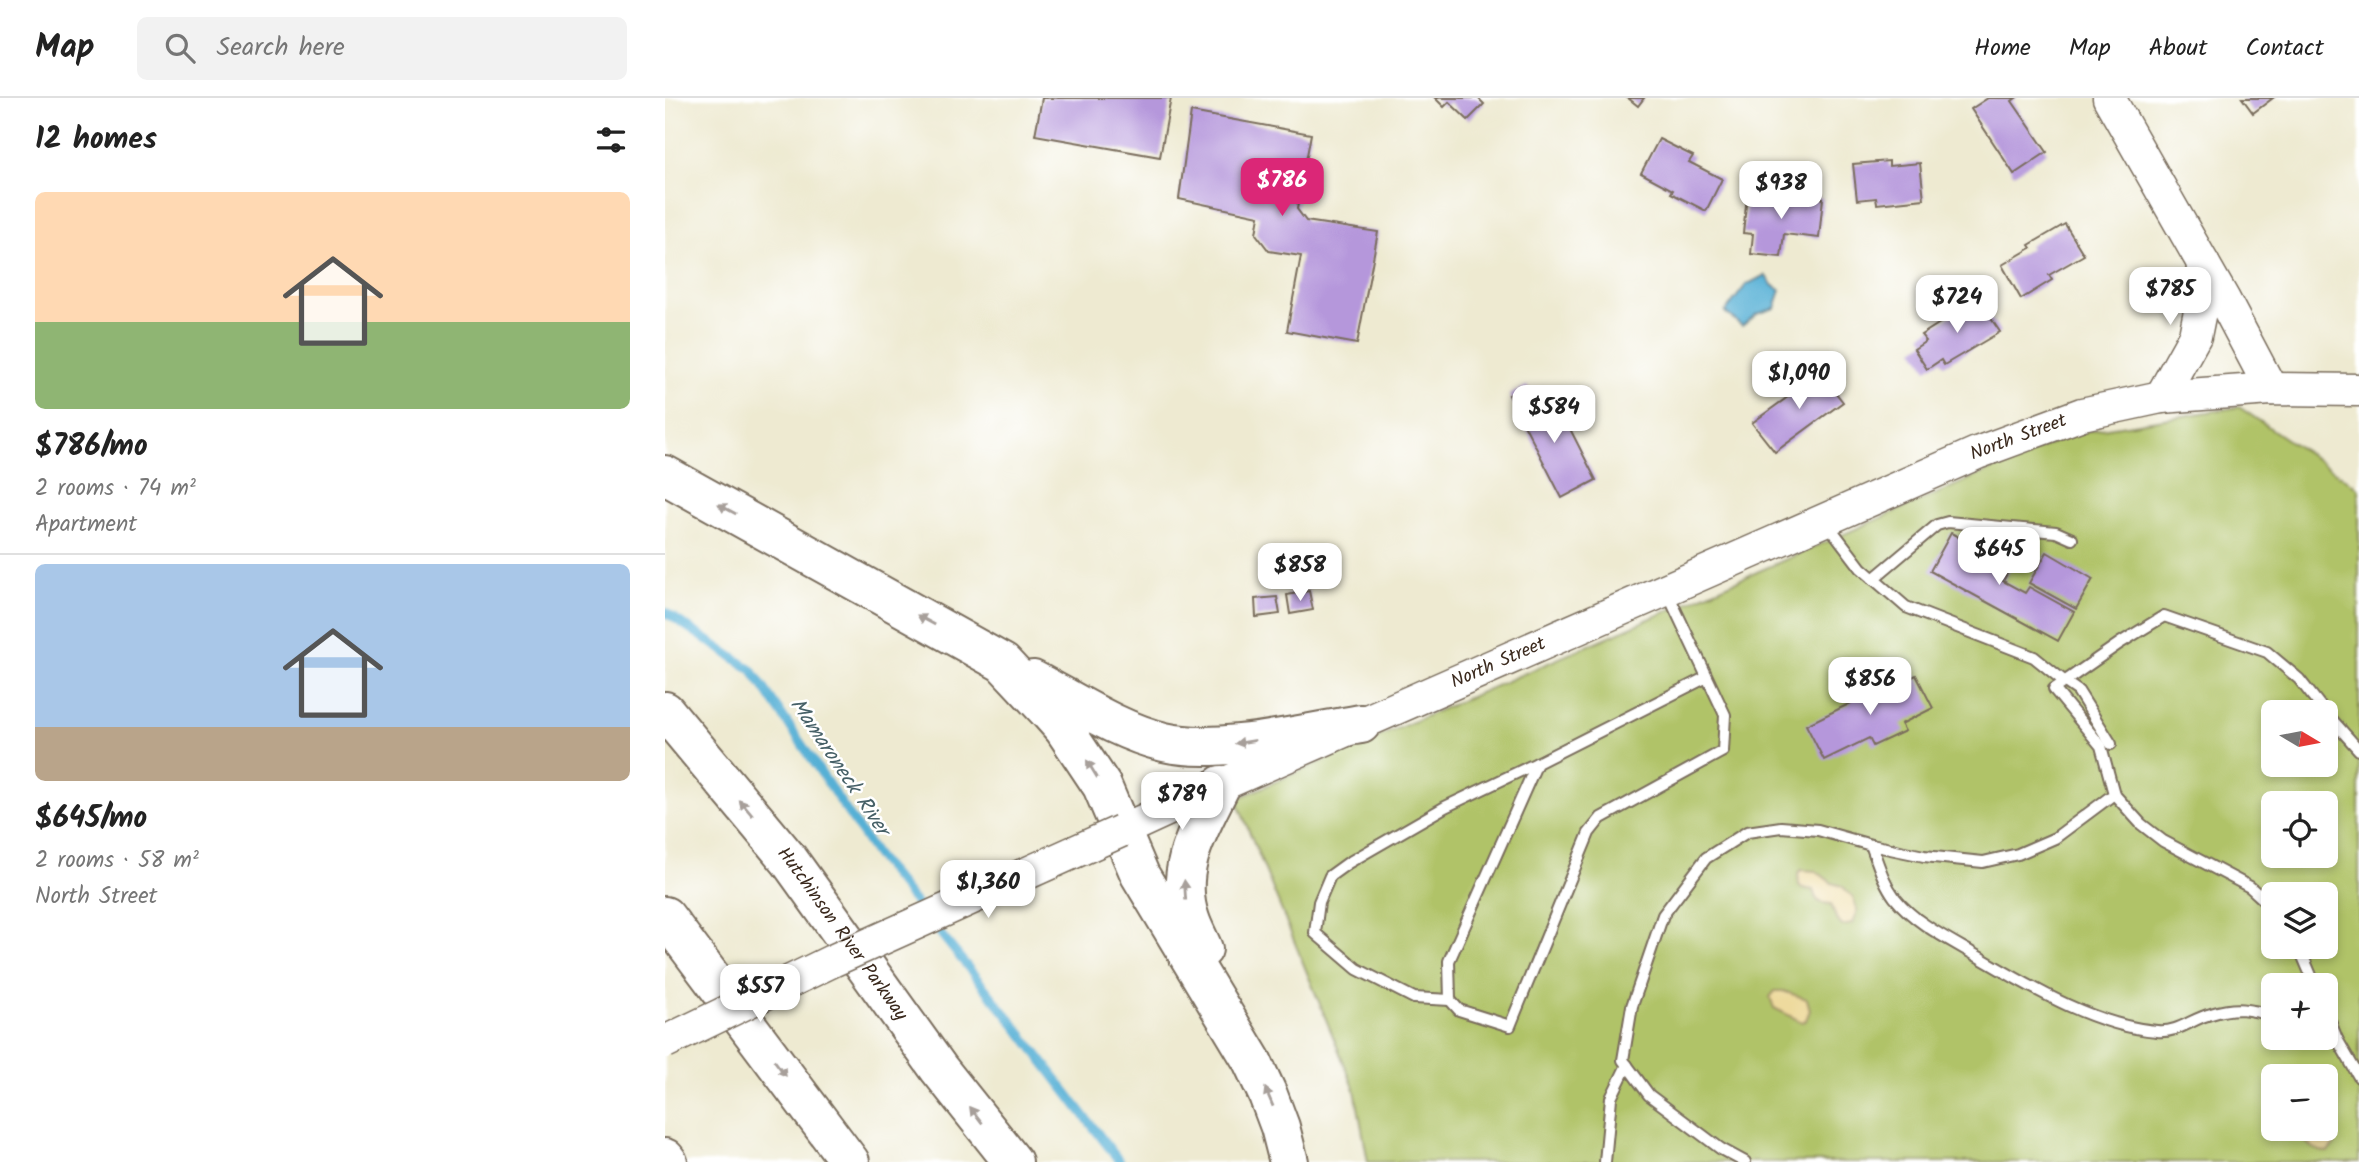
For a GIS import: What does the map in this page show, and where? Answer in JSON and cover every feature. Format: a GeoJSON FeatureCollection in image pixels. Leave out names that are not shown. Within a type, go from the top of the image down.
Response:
{"type":"FeatureCollection","features":[{"type":"Feature","properties":{"kind":"highway"},"geometry":{"type":"LineString","coordinates":[[665,475],[1003,663],[1123,727],[1164,742],[1226,745],[1361,724]]}},
{"type":"Feature","properties":{"kind":"highway"},"geometry":{"type":"LineString","coordinates":[[1003,663],[1064,729],[1102,786],[1140,876],[1190,962],[1230,1023],[1268,1095],[1289,1162]]}},
{"type":"Feature","properties":{"kind":"highway","name":"Hutchinson River Parkway"},"geometry":{"type":"LineString","coordinates":[[665,711],[789,860],[939,1069],[1013,1162]]}},
{"type":"Feature","properties":{"kind":"highway"},"geometry":{"type":"LineString","coordinates":[[1221,785],[1190,847],[1184,890],[1189,919],[1202,946],[1230,1023]]}},
{"type":"Feature","properties":{"kind":"highway"},"geometry":{"type":"LineString","coordinates":[[665,916],[850,1162]]}},
{"type":"Feature","properties":{"kind":"highway"},"geometry":{"type":"LineString","coordinates":[[665,1158],[669,1162]]}},
{"type":"Feature","properties":{"kind":"main road"},"geometry":{"type":"LineString","coordinates":[[2109,98],[2203,262],[2271,389]]}},
{"type":"Feature","properties":{"kind":"main road"},"geometry":{"type":"LineString","coordinates":[[2161,397],[2195,336],[2203,262]]}},
{"type":"Feature","properties":{"kind":"main road","name":"North Street"},"geometry":{"type":"LineString","coordinates":[[665,1042],[832,961],[1221,785],[1977,453],[2082,414],[2161,397],[2271,389],[2359,390]]}},
{"type":"Feature","properties":{"kind":"lane"},"geometry":{"type":"LineString","coordinates":[[1825,519],[1861,568],[1906,607],[2034,657],[2078,691],[2112,744]]}},
{"type":"Feature","properties":{"kind":"lane"},"geometry":{"type":"LineString","coordinates":[[1873,579],[1937,525],[1948,523],[2056,532],[2072,539]]}},
{"type":"Feature","properties":{"kind":"lane"},"geometry":{"type":"LineString","coordinates":[[1537,763],[1449,961],[1450,1000],[1459,1010],[1510,1026],[1589,833],[1601,818],[1723,751],[1725,715],[1665,590]]}},
{"type":"Feature","properties":{"kind":"lane"},"geometry":{"type":"LineString","coordinates":[[2261,897],[2250,887],[2163,841],[2141,824],[2114,794],[2101,746],[2054,689],[2164,616],[2267,652],[2299,679],[2316,700]]}},
{"type":"Feature","properties":{"kind":"lane"},"geometry":{"type":"LineString","coordinates":[[1450,1000],[1414,998],[1357,969],[1315,933],[1319,902],[1330,876],[1445,807],[1707,677]]}},
{"type":"Feature","properties":{"kind":"lane"},"geometry":{"type":"LineString","coordinates":[[2338,726],[2359,750]]}},
{"type":"Feature","properties":{"kind":"lane"},"geometry":{"type":"LineString","coordinates":[[1745,1162],[1721,1149],[1649,1095],[1623,1060],[1632,1006],[1663,915],[1706,858],[1747,832],[1781,827],[1818,830],[1924,856],[1983,862],[2018,854],[2055,838],[2114,794]]}},
{"type":"Feature","properties":{"kind":"lane"},"geometry":{"type":"LineString","coordinates":[[1871,845],[1884,881],[1909,913],[1993,965],[2081,1010],[2123,1025],[2158,1031],[2177,1030],[2210,1014],[2246,1008],[2261,1012]]}},
{"type":"Feature","properties":{"kind":"lane"},"geometry":{"type":"LineString","coordinates":[[2338,1041],[2359,1077]]}},
{"type":"Feature","properties":{"kind":"lane"},"geometry":{"type":"LineString","coordinates":[[1605,1162],[1611,1098],[1627,1065]]}},
{"type":"Feature","properties":{"kind":"green space"},"geometry":{"type":"Polygon","coordinates":[[[2239,407],[2359,488],[2359,1162],[1368,1162],[1355,1090],[1236,799],[2076,433],[2239,407]]]}},
{"type":"Feature","properties":{"kind":"sand"},"geometry":{"type":"Polygon","coordinates":[[[1800,870],[1816,871],[1832,883],[1842,886],[1853,897],[1857,910],[1852,924],[1842,926],[1831,904],[1819,901],[1813,890],[1799,885],[1800,870]]]}},
{"type":"Feature","properties":{"kind":"sand"},"geometry":{"type":"Polygon","coordinates":[[[1775,991],[1807,999],[1810,1010],[1806,1020],[1802,1022],[1774,1008],[1770,997],[1775,991]]]}},
{"type":"Feature","properties":{"kind":"sand"},"geometry":{"type":"Polygon","coordinates":[[[2334,1141],[2335,1144],[2328,1152],[2318,1150],[2306,1142],[2334,1141]]]}},
{"type":"Feature","properties":{"kind":"water"},"geometry":{"type":"Polygon","coordinates":[[[1765,275],[1773,286],[1781,290],[1775,308],[1757,314],[1742,326],[1725,312],[1746,285],[1765,275]]]}},
{"type":"Feature","properties":{"kind":"building"},"geometry":{"type":"Polygon","coordinates":[[[1042,98],[1171,98],[1160,157],[1035,135],[1042,98]]]}},
{"type":"Feature","properties":{"kind":"building"},"geometry":{"type":"Polygon","coordinates":[[[1435,98],[1478,98],[1484,104],[1468,120],[1449,102],[1444,107],[1435,98]]]}},
{"type":"Feature","properties":{"kind":"building"},"geometry":{"type":"Polygon","coordinates":[[[1628,98],[1644,98],[1638,106],[1628,98]]]}},
{"type":"Feature","properties":{"kind":"building"},"geometry":{"type":"Polygon","coordinates":[[[1988,98],[2016,98],[2012,101],[2047,152],[2014,174],[1971,109],[1988,98]]]}},
{"type":"Feature","properties":{"kind":"building"},"geometry":{"type":"Polygon","coordinates":[[[2242,98],[2273,98],[2253,113],[2242,98]]]}},
{"type":"Feature","properties":{"kind":"building"},"geometry":{"type":"Polygon","coordinates":[[[1191,112],[1311,134],[1297,209],[1306,221],[1378,232],[1357,344],[1287,331],[1301,256],[1269,251],[1256,234],[1259,216],[1179,199],[1191,112]]]}},
{"type":"Feature","properties":{"kind":"building"},"geometry":{"type":"Polygon","coordinates":[[[1659,139],[1693,156],[1689,162],[1722,179],[1706,211],[1671,193],[1673,190],[1641,173],[1659,139]]]}},
{"type":"Feature","properties":{"kind":"building"},"geometry":{"type":"Polygon","coordinates":[[[1889,161],[1889,166],[1920,163],[1924,199],[1877,204],[1876,198],[1857,200],[1853,164],[1889,161]]]}},
{"type":"Feature","properties":{"kind":"building"},"geometry":{"type":"Polygon","coordinates":[[[1778,193],[1823,198],[1819,238],[1784,234],[1781,257],[1751,254],[1753,234],[1743,233],[1747,196],[1777,200],[1778,193]]]}},
{"type":"Feature","properties":{"kind":"building"},"geometry":{"type":"Polygon","coordinates":[[[2065,224],[2084,255],[2049,275],[2052,280],[2021,299],[2002,265],[2065,224]]]}},
{"type":"Feature","properties":{"kind":"building"},"geometry":{"type":"Polygon","coordinates":[[[1978,299],[2000,332],[1944,365],[1941,360],[1927,369],[1914,349],[1926,341],[1921,335],[1978,299]]]}},
{"type":"Feature","properties":{"kind":"building"},"geometry":{"type":"Polygon","coordinates":[[[1829,367],[1840,383],[1832,388],[1843,402],[1775,452],[1752,423],[1829,367]]]}},
{"type":"Feature","properties":{"kind":"building"},"geometry":{"type":"Polygon","coordinates":[[[1527,386],[1545,422],[1562,413],[1596,480],[1562,498],[1509,395],[1527,386]]]}},
{"type":"Feature","properties":{"kind":"building"},"geometry":{"type":"Polygon","coordinates":[[[1951,533],[2012,565],[2003,581],[2025,593],[2029,587],[2074,612],[2058,641],[1930,571],[1951,533]]]}},
{"type":"Feature","properties":{"kind":"building"},"geometry":{"type":"Polygon","coordinates":[[[2047,552],[2093,579],[2076,609],[2029,583],[2047,552]]]}},
{"type":"Feature","properties":{"kind":"building"},"geometry":{"type":"Polygon","coordinates":[[[1309,591],[1313,610],[1290,614],[1287,595],[1309,591]]]}},
{"type":"Feature","properties":{"kind":"building"},"geometry":{"type":"Polygon","coordinates":[[[1277,597],[1280,614],[1256,617],[1255,599],[1277,597]]]}},
{"type":"Feature","properties":{"kind":"building"},"geometry":{"type":"Polygon","coordinates":[[[1916,675],[1933,708],[1901,724],[1905,731],[1873,746],[1869,738],[1824,760],[1806,725],[1851,703],[1848,697],[1879,681],[1885,691],[1916,675]]]}},
{"type":"Feature","properties":{"kind":"waterway","name":"Mamaroneck River"},"geometry":{"type":"LineString","coordinates":[[665,612],[752,670],[876,855],[1011,1020],[1120,1162]]}}]}
